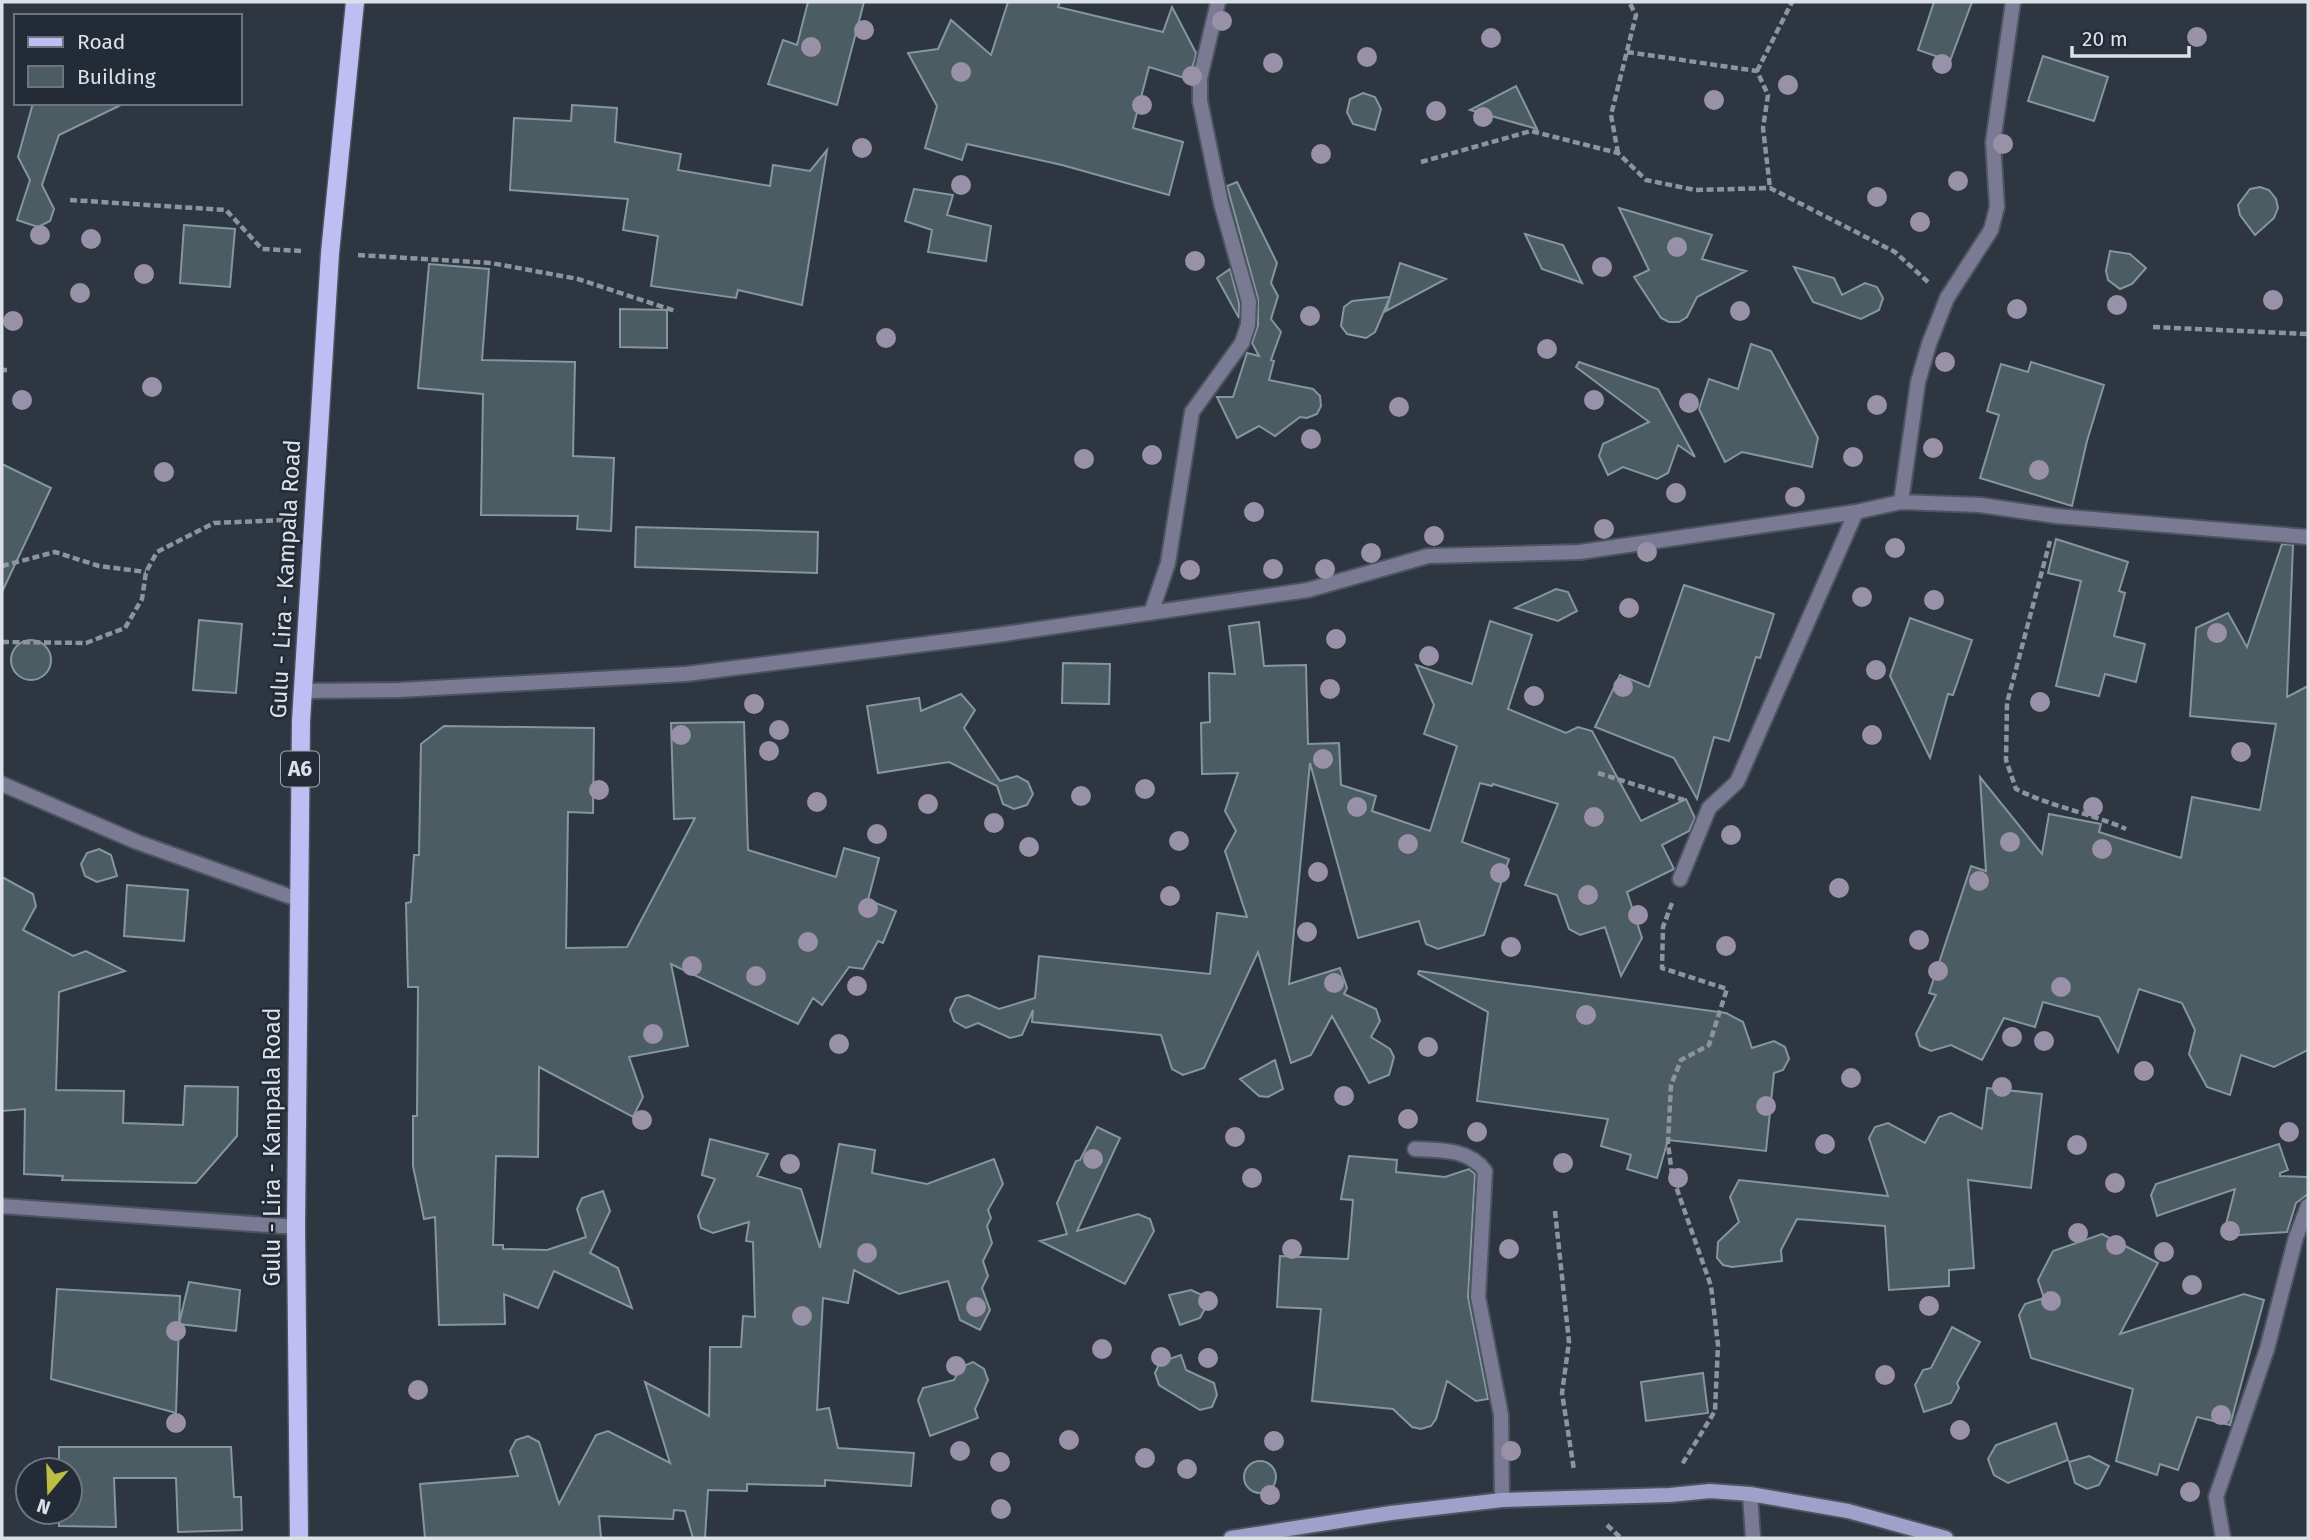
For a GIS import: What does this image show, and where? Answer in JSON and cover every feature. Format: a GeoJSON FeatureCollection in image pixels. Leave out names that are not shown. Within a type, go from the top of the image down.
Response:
{"type":"FeatureCollection","features":[{"type":"Feature","properties":{"kind":"main road","name":"Gulu - Lira - Kampala Road"},"geometry":{"type":"LineString","coordinates":[[299,1538],[297,900],[303,691],[330,253],[355,2]]}},
{"type":"Feature","properties":{"kind":"street"},"geometry":{"type":"LineString","coordinates":[[1151,613],[1168,563],[1192,412],[1242,343],[1248,325],[1249,302],[1221,204],[1200,101],[1200,78],[1218,2]]}},
{"type":"Feature","properties":{"kind":"street"},"geometry":{"type":"LineString","coordinates":[[1901,502],[1918,382],[1929,344],[1947,298],[1991,230],[1997,207],[1993,142],[2013,2]]}},
{"type":"Feature","properties":{"kind":"street"},"geometry":{"type":"LineString","coordinates":[[303,691],[399,690],[686,674],[1308,590],[1428,556],[1580,552],[1856,512],[1901,502],[1980,505],[2056,516],[2308,537]]}},
{"type":"Feature","properties":{"kind":"street"},"geometry":{"type":"LineString","coordinates":[[1680,879],[1709,808],[1737,782],[1856,512]]}},
{"type":"Feature","properties":{"kind":"street"},"geometry":{"type":"LineString","coordinates":[[2,784],[137,842],[297,900]]}},
{"type":"Feature","properties":{"kind":"street"},"geometry":{"type":"LineString","coordinates":[[1415,1149],[1460,1153],[1479,1162],[1485,1171],[1479,1297],[1501,1415],[1502,1500]]}},
{"type":"Feature","properties":{"kind":"street"},"geometry":{"type":"LineString","coordinates":[[2,1206],[296,1227]]}},
{"type":"Feature","properties":{"kind":"street"},"geometry":{"type":"LineString","coordinates":[[2223,1538],[2217,1497],[2267,1349],[2296,1237],[2308,1206]]}},
{"type":"Feature","properties":{"kind":"street"},"geometry":{"type":"LineString","coordinates":[[1231,1538],[1391,1513],[1502,1500],[1670,1496],[1710,1491],[1750,1494],[1848,1511],[1946,1538]]}},
{"type":"Feature","properties":{"kind":"street"},"geometry":{"type":"LineString","coordinates":[[1750,1494],[1753,1538]]}},
{"type":"Feature","properties":{"kind":"path"},"geometry":{"type":"LineString","coordinates":[[1618,153],[1611,115],[1636,15],[1629,2]]}},
{"type":"Feature","properties":{"kind":"path"},"geometry":{"type":"LineString","coordinates":[[1770,188],[1763,128],[1768,96],[1758,71],[1792,2]]}},
{"type":"Feature","properties":{"kind":"path"},"geometry":{"type":"LineString","coordinates":[[1627,52],[1758,71]]}},
{"type":"Feature","properties":{"kind":"path"},"geometry":{"type":"LineString","coordinates":[[1421,162],[1531,131],[1618,153],[1646,180],[1695,190],[1770,188],[1895,252],[1947,298]]}},
{"type":"Feature","properties":{"kind":"path"},"geometry":{"type":"LineString","coordinates":[[70,200],[226,211],[262,249],[491,263],[578,279],[676,311]]}},
{"type":"Feature","properties":{"kind":"path"},"geometry":{"type":"LineString","coordinates":[[2152,327],[2308,334]]}},
{"type":"Feature","properties":{"kind":"path"},"geometry":{"type":"LineString","coordinates":[[2056,516],[2007,703],[2006,760],[2016,789],[2047,805],[2096,816],[2126,829]]}},
{"type":"Feature","properties":{"kind":"path"},"geometry":{"type":"LineString","coordinates":[[2,642],[86,643],[125,628],[142,599],[146,572],[158,552],[214,523],[313,519]]}},
{"type":"Feature","properties":{"kind":"path"},"geometry":{"type":"LineString","coordinates":[[2,566],[55,552],[99,566],[146,572]]}},
{"type":"Feature","properties":{"kind":"path"},"geometry":{"type":"LineString","coordinates":[[1598,773],[1709,808]]}},
{"type":"Feature","properties":{"kind":"path"},"geometry":{"type":"LineString","coordinates":[[1670,1496],[1684,1459],[1714,1411],[1718,1345],[1711,1286],[1672,1175],[1668,1143],[1671,1085],[1681,1060],[1709,1045],[1727,989],[1662,968],[1663,927],[1680,879]]}},
{"type":"Feature","properties":{"kind":"path"},"geometry":{"type":"LineString","coordinates":[[1555,1211],[1569,1342],[1562,1393],[1578,1499],[1621,1538]]}},
{"type":"Feature","properties":{"kind":"building"},"geometry":{"type":"Polygon","coordinates":[[[808,2],[864,2],[837,105],[768,84],[783,40],[797,45],[808,2]]]}},
{"type":"Feature","properties":{"kind":"building"},"geometry":{"type":"Polygon","coordinates":[[[1008,2],[1060,2],[1058,7],[1163,32],[1172,7],[1196,53],[1195,59],[1188,79],[1149,67],[1133,128],[1183,142],[1169,195],[1062,165],[967,144],[962,160],[925,148],[937,106],[908,53],[938,49],[951,20],[991,55],[1008,2]]]}},
{"type":"Feature","properties":{"kind":"building"},"geometry":{"type":"Polygon","coordinates":[[[1934,2],[1972,2],[1950,61],[1918,50],[1934,2]]]}},
{"type":"Feature","properties":{"kind":"building"},"geometry":{"type":"Polygon","coordinates":[[[2043,56],[2108,77],[2094,121],[2028,101],[2043,56]]]}},
{"type":"Feature","properties":{"kind":"building"},"geometry":{"type":"Polygon","coordinates":[[[1516,86],[1537,129],[1470,110],[1516,86]]]}},
{"type":"Feature","properties":{"kind":"building"},"geometry":{"type":"Polygon","coordinates":[[[1363,93],[1375,97],[1381,109],[1375,130],[1353,124],[1347,112],[1350,99],[1363,93]]]}},
{"type":"Feature","properties":{"kind":"building"},"geometry":{"type":"Polygon","coordinates":[[[32,105],[121,105],[59,135],[42,185],[54,209],[50,221],[38,227],[17,220],[30,180],[18,157],[32,105]]]}},
{"type":"Feature","properties":{"kind":"building"},"geometry":{"type":"Polygon","coordinates":[[[572,105],[617,108],[615,142],[681,154],[678,170],[770,186],[773,165],[810,171],[827,150],[802,305],[738,290],[736,298],[651,286],[658,236],[623,230],[628,199],[510,190],[514,118],[571,121],[572,105]]]}},
{"type":"Feature","properties":{"kind":"building"},"geometry":{"type":"Polygon","coordinates":[[[1237,182],[1277,263],[1271,283],[1278,296],[1271,319],[1281,332],[1271,360],[1274,361],[1269,380],[1313,389],[1320,396],[1321,406],[1317,414],[1307,418],[1300,417],[1275,436],[1259,426],[1237,438],[1217,397],[1233,397],[1247,353],[1259,356],[1252,343],[1258,325],[1258,299],[1227,186],[1237,182]]]}},
{"type":"Feature","properties":{"kind":"building"},"geometry":{"type":"Polygon","coordinates":[[[2260,187],[2269,190],[2276,199],[2278,208],[2274,218],[2255,235],[2240,215],[2238,205],[2250,189],[2260,187]]]}},
{"type":"Feature","properties":{"kind":"building"},"geometry":{"type":"Polygon","coordinates":[[[914,189],[953,195],[947,215],[991,226],[986,261],[928,252],[932,230],[905,221],[914,189]]]}},
{"type":"Feature","properties":{"kind":"building"},"geometry":{"type":"Polygon","coordinates":[[[1619,208],[1712,235],[1702,259],[1746,271],[1697,297],[1687,317],[1679,322],[1669,322],[1661,318],[1634,277],[1649,270],[1619,208]]]}},
{"type":"Feature","properties":{"kind":"building"},"geometry":{"type":"Polygon","coordinates":[[[184,225],[235,229],[230,287],[180,283],[184,225]]]}},
{"type":"Feature","properties":{"kind":"building"},"geometry":{"type":"Polygon","coordinates":[[[1525,234],[1563,245],[1582,283],[1542,269],[1525,234]]]}},
{"type":"Feature","properties":{"kind":"building"},"geometry":{"type":"Polygon","coordinates":[[[2110,251],[2130,254],[2146,268],[2132,284],[2120,289],[2108,280],[2106,271],[2110,251]]]}},
{"type":"Feature","properties":{"kind":"building"},"geometry":{"type":"Polygon","coordinates":[[[1400,263],[1446,279],[1386,311],[1400,263]]]}},
{"type":"Feature","properties":{"kind":"building"},"geometry":{"type":"Polygon","coordinates":[[[429,264],[489,269],[482,360],[575,362],[573,456],[614,458],[611,531],[577,529],[578,516],[481,515],[483,394],[418,388],[429,264]]]}},
{"type":"Feature","properties":{"kind":"building"},"geometry":{"type":"Polygon","coordinates":[[[1794,267],[1834,278],[1842,295],[1865,283],[1877,287],[1883,298],[1879,310],[1861,319],[1813,302],[1794,267]]]}},
{"type":"Feature","properties":{"kind":"building"},"geometry":{"type":"Polygon","coordinates":[[[1230,269],[1239,303],[1239,318],[1217,278],[1230,269]]]}},
{"type":"Feature","properties":{"kind":"building"},"geometry":{"type":"Polygon","coordinates":[[[1390,297],[1375,332],[1366,338],[1347,334],[1341,326],[1344,307],[1352,301],[1390,297]]]}},
{"type":"Feature","properties":{"kind":"building"},"geometry":{"type":"Polygon","coordinates":[[[620,309],[667,310],[667,348],[620,347],[620,309]]]}},
{"type":"Feature","properties":{"kind":"building"},"geometry":{"type":"Polygon","coordinates":[[[1751,344],[1771,351],[1818,438],[1812,467],[1742,452],[1725,462],[1699,409],[1709,379],[1738,389],[1751,344]]]}},
{"type":"Feature","properties":{"kind":"building"},"geometry":{"type":"Polygon","coordinates":[[[1579,362],[1658,389],[1695,457],[1678,445],[1668,473],[1657,479],[1623,467],[1608,475],[1599,456],[1603,444],[1649,422],[1576,367],[1579,362]]]}},
{"type":"Feature","properties":{"kind":"building"},"geometry":{"type":"Polygon","coordinates":[[[2031,362],[2104,385],[2087,441],[2072,506],[1980,478],[1999,415],[1987,411],[2001,364],[2028,372],[2031,362]]]}},
{"type":"Feature","properties":{"kind":"building"},"geometry":{"type":"Polygon","coordinates":[[[2,464],[51,488],[2,592],[2,464]]]}},
{"type":"Feature","properties":{"kind":"building"},"geometry":{"type":"Polygon","coordinates":[[[636,527],[818,532],[817,573],[635,567],[636,527]]]}},
{"type":"Feature","properties":{"kind":"building"},"geometry":{"type":"Polygon","coordinates":[[[2056,539],[2128,562],[2119,591],[2125,593],[2114,636],[2145,644],[2136,682],[2105,674],[2099,696],[2056,686],[2081,581],[2048,573],[2056,539]]]}},
{"type":"Feature","properties":{"kind":"building"},"geometry":{"type":"Polygon","coordinates":[[[2282,544],[2293,545],[2287,697],[2308,686],[2308,1050],[2274,1067],[2241,1055],[2230,1095],[2207,1087],[2189,1054],[2195,1030],[2182,1003],[2139,989],[2118,1052],[2099,1017],[2043,1002],[2035,1027],[2004,1018],[1982,1060],[1951,1045],[1931,1051],[1920,1046],[1916,1034],[1936,995],[1929,993],[1971,866],[1986,871],[1980,777],[2042,854],[2049,814],[2101,824],[2099,832],[2181,858],[2192,797],[2260,810],[2276,724],[2190,716],[2196,628],[2228,613],[2247,647],[2282,544]]]}},
{"type":"Feature","properties":{"kind":"building"},"geometry":{"type":"Polygon","coordinates":[[[1684,585],[1774,614],[1760,658],[1756,657],[1729,741],[1714,737],[1697,799],[1674,758],[1595,727],[1620,675],[1649,687],[1684,585]]]}},
{"type":"Feature","properties":{"kind":"building"},"geometry":{"type":"Polygon","coordinates":[[[1556,589],[1568,592],[1577,611],[1558,621],[1515,608],[1556,589]]]}},
{"type":"Feature","properties":{"kind":"building"},"geometry":{"type":"Polygon","coordinates":[[[1910,618],[1972,640],[1953,695],[1948,694],[1930,758],[1890,676],[1910,618]]]}},
{"type":"Feature","properties":{"kind":"building"},"geometry":{"type":"Polygon","coordinates":[[[199,620],[242,624],[236,693],[193,690],[199,620]]]}},
{"type":"Feature","properties":{"kind":"building"},"geometry":{"type":"Polygon","coordinates":[[[1490,621],[1532,635],[1508,709],[1566,733],[1578,727],[1592,731],[1641,821],[1686,799],[1695,818],[1689,831],[1662,845],[1674,869],[1627,892],[1642,938],[1621,976],[1605,927],[1580,935],[1569,929],[1557,895],[1525,885],[1558,804],[1493,784],[1480,783],[1462,842],[1509,859],[1484,935],[1438,949],[1426,944],[1419,921],[1358,938],[1310,763],[1289,984],[1340,968],[1347,988],[1344,994],[1376,1009],[1380,1021],[1371,1037],[1390,1049],[1394,1057],[1389,1075],[1369,1083],[1332,1016],[1311,1055],[1291,1063],[1258,952],[1204,1068],[1183,1075],[1172,1069],[1161,1035],[1032,1022],[1033,1010],[1022,1035],[1010,1038],[978,1023],[966,1028],[954,1021],[950,1010],[956,998],[968,995],[999,1009],[1035,998],[1039,956],[1210,974],[1217,913],[1247,917],[1225,851],[1236,831],[1225,811],[1238,773],[1202,774],[1201,723],[1210,722],[1209,673],[1235,674],[1229,626],[1259,622],[1264,666],[1306,665],[1308,744],[1339,743],[1341,785],[1376,796],[1372,811],[1430,831],[1457,746],[1424,734],[1434,705],[1416,665],[1472,684],[1490,621]]]}},
{"type":"Feature","properties":{"kind":"building"},"geometry":{"type":"Polygon","coordinates":[[[31,640],[45,646],[51,660],[45,674],[31,680],[17,674],[11,660],[17,646],[31,640]]]}},
{"type":"Feature","properties":{"kind":"building"},"geometry":{"type":"Polygon","coordinates":[[[1063,663],[1110,664],[1109,704],[1062,703],[1063,663]]]}},
{"type":"Feature","properties":{"kind":"building"},"geometry":{"type":"Polygon","coordinates":[[[961,694],[975,710],[964,728],[1000,781],[1017,776],[1028,782],[1033,794],[1027,805],[1014,809],[1003,804],[997,786],[949,762],[878,773],[867,706],[919,698],[921,711],[961,694]]]}},
{"type":"Feature","properties":{"kind":"building"},"geometry":{"type":"Polygon","coordinates":[[[744,722],[748,850],[836,877],[844,848],[879,858],[868,900],[896,911],[883,943],[878,941],[863,969],[849,967],[822,1005],[813,998],[798,1024],[671,964],[688,1046],[629,1057],[643,1097],[633,1117],[539,1067],[538,1157],[496,1156],[493,1245],[503,1245],[503,1249],[547,1250],[586,1237],[577,1209],[582,1198],[603,1191],[610,1211],[590,1253],[618,1268],[632,1308],[554,1271],[538,1308],[504,1294],[505,1324],[439,1325],[435,1217],[424,1219],[413,1166],[413,1116],[417,1116],[418,987],[408,987],[406,903],[411,902],[414,855],[419,855],[421,744],[444,726],[594,728],[593,813],[568,812],[566,948],[627,947],[695,818],[674,819],[671,723],[744,722]]]}},
{"type":"Feature","properties":{"kind":"building"},"geometry":{"type":"Polygon","coordinates":[[[99,849],[111,855],[117,876],[97,882],[85,876],[81,864],[87,853],[99,849]]]}},
{"type":"Feature","properties":{"kind":"building"},"geometry":{"type":"Polygon","coordinates":[[[2,877],[33,894],[36,906],[23,930],[73,956],[86,951],[125,971],[59,992],[56,1090],[124,1091],[123,1123],[183,1125],[185,1086],[238,1087],[237,1136],[196,1183],[62,1180],[63,1176],[24,1174],[25,1109],[2,1111],[2,877]]]}},
{"type":"Feature","properties":{"kind":"building"},"geometry":{"type":"Polygon","coordinates":[[[127,885],[188,890],[184,941],[124,936],[127,885]]]}},
{"type":"Feature","properties":{"kind":"building"},"geometry":{"type":"Polygon","coordinates":[[[1419,971],[1726,1013],[1743,1022],[1752,1048],[1774,1041],[1785,1047],[1789,1059],[1783,1070],[1774,1073],[1766,1151],[1668,1140],[1657,1178],[1627,1169],[1631,1155],[1601,1146],[1608,1119],[1477,1101],[1488,1012],[1418,974],[1419,971]]]}},
{"type":"Feature","properties":{"kind":"building"},"geometry":{"type":"Polygon","coordinates":[[[1275,1060],[1283,1089],[1268,1097],[1259,1096],[1240,1079],[1275,1060]]]}},
{"type":"Feature","properties":{"kind":"building"},"geometry":{"type":"Polygon","coordinates":[[[1987,1088],[2042,1094],[2031,1188],[1968,1180],[1974,1268],[1949,1270],[1949,1286],[1889,1290],[1885,1226],[1797,1219],[1781,1250],[1782,1261],[1732,1267],[1723,1265],[1717,1258],[1718,1242],[1739,1222],[1730,1197],[1739,1180],[1888,1196],[1869,1138],[1875,1127],[1888,1123],[1925,1143],[1939,1117],[1951,1113],[1982,1129],[1987,1088]]]}},
{"type":"Feature","properties":{"kind":"building"},"geometry":{"type":"Polygon","coordinates":[[[1097,1127],[1120,1138],[1077,1231],[1138,1214],[1150,1219],[1154,1231],[1125,1284],[1040,1241],[1067,1234],[1057,1203],[1076,1161],[1080,1160],[1097,1127]]]}},
{"type":"Feature","properties":{"kind":"building"},"geometry":{"type":"Polygon","coordinates":[[[710,1139],[768,1154],[757,1176],[801,1189],[820,1248],[839,1144],[875,1150],[872,1173],[927,1184],[994,1159],[1003,1184],[988,1210],[991,1218],[987,1226],[992,1243],[983,1261],[988,1276],[982,1288],[990,1310],[980,1330],[960,1320],[948,1281],[899,1294],[854,1270],[848,1303],[823,1298],[817,1410],[829,1408],[838,1448],[914,1453],[911,1486],[825,1480],[825,1486],[747,1484],[747,1491],[708,1490],[705,1538],[693,1538],[685,1511],[674,1510],[673,1519],[599,1516],[601,1538],[425,1538],[420,1484],[518,1476],[510,1451],[516,1440],[528,1436],[539,1442],[559,1504],[596,1435],[608,1431],[670,1463],[645,1382],[709,1416],[710,1347],[741,1347],[743,1316],[755,1317],[753,1242],[746,1241],[749,1222],[713,1233],[701,1228],[698,1216],[715,1179],[702,1175],[710,1139]]]}},
{"type":"Feature","properties":{"kind":"building"},"geometry":{"type":"Polygon","coordinates":[[[2279,1144],[2288,1170],[2280,1173],[2280,1176],[2308,1177],[2308,1194],[2296,1203],[2287,1232],[2223,1236],[2235,1189],[2157,1216],[2151,1195],[2156,1184],[2279,1144]]]}},
{"type":"Feature","properties":{"kind":"building"},"geometry":{"type":"Polygon","coordinates":[[[1349,1156],[1397,1160],[1396,1172],[1445,1177],[1469,1169],[1475,1174],[1468,1297],[1488,1399],[1476,1401],[1447,1381],[1436,1419],[1431,1426],[1421,1429],[1412,1427],[1393,1409],[1312,1401],[1321,1309],[1277,1307],[1280,1256],[1348,1259],[1353,1200],[1341,1199],[1349,1156]]]}},
{"type":"Feature","properties":{"kind":"building"},"geometry":{"type":"Polygon","coordinates":[[[2102,1234],[2158,1263],[2120,1334],[2244,1294],[2264,1300],[2230,1425],[2197,1417],[2178,1470],[2160,1464],[2157,1475],[2116,1461],[2133,1389],[2031,1358],[2019,1315],[2025,1304],[2044,1298],[2038,1280],[2053,1251],[2102,1234]]]}},
{"type":"Feature","properties":{"kind":"building"},"geometry":{"type":"Polygon","coordinates":[[[189,1282],[240,1290],[236,1331],[179,1324],[189,1282]]]}},
{"type":"Feature","properties":{"kind":"building"},"geometry":{"type":"Polygon","coordinates":[[[57,1289],[180,1296],[176,1413],[51,1379],[57,1289]]]}},
{"type":"Feature","properties":{"kind":"building"},"geometry":{"type":"Polygon","coordinates":[[[1191,1290],[1202,1295],[1206,1307],[1200,1318],[1180,1325],[1169,1295],[1191,1290]]]}},
{"type":"Feature","properties":{"kind":"building"},"geometry":{"type":"Polygon","coordinates":[[[1952,1327],[1980,1342],[1957,1383],[1959,1388],[1951,1403],[1924,1412],[1915,1385],[1923,1370],[1931,1368],[1952,1327]]]}},
{"type":"Feature","properties":{"kind":"building"},"geometry":{"type":"Polygon","coordinates":[[[1181,1355],[1186,1370],[1214,1383],[1217,1395],[1212,1407],[1200,1410],[1159,1385],[1155,1373],[1160,1362],[1181,1355]]]}},
{"type":"Feature","properties":{"kind":"building"},"geometry":{"type":"Polygon","coordinates":[[[973,1362],[984,1369],[988,1380],[975,1409],[978,1418],[930,1436],[918,1400],[923,1388],[954,1380],[961,1367],[973,1362]]]}},
{"type":"Feature","properties":{"kind":"building"},"geometry":{"type":"Polygon","coordinates":[[[1703,1373],[1708,1413],[1646,1421],[1641,1382],[1703,1373]]]}},
{"type":"Feature","properties":{"kind":"building"},"geometry":{"type":"Polygon","coordinates":[[[2056,1423],[2068,1460],[2008,1483],[1994,1475],[1988,1459],[1996,1445],[2056,1423]]]}},
{"type":"Feature","properties":{"kind":"building"},"geometry":{"type":"Polygon","coordinates":[[[59,1447],[231,1447],[234,1497],[241,1497],[242,1530],[178,1532],[176,1478],[114,1478],[116,1527],[59,1526],[84,1526],[84,1456],[59,1456],[59,1447]]]}},
{"type":"Feature","properties":{"kind":"building"},"geometry":{"type":"Polygon","coordinates":[[[2089,1456],[2109,1466],[2099,1485],[2087,1489],[2075,1483],[2069,1462],[2089,1456]]]}},
{"type":"Feature","properties":{"kind":"building"},"geometry":{"type":"Polygon","coordinates":[[[1260,1461],[1271,1466],[1276,1477],[1271,1488],[1260,1493],[1249,1488],[1244,1477],[1249,1466],[1260,1461]]]}}]}
